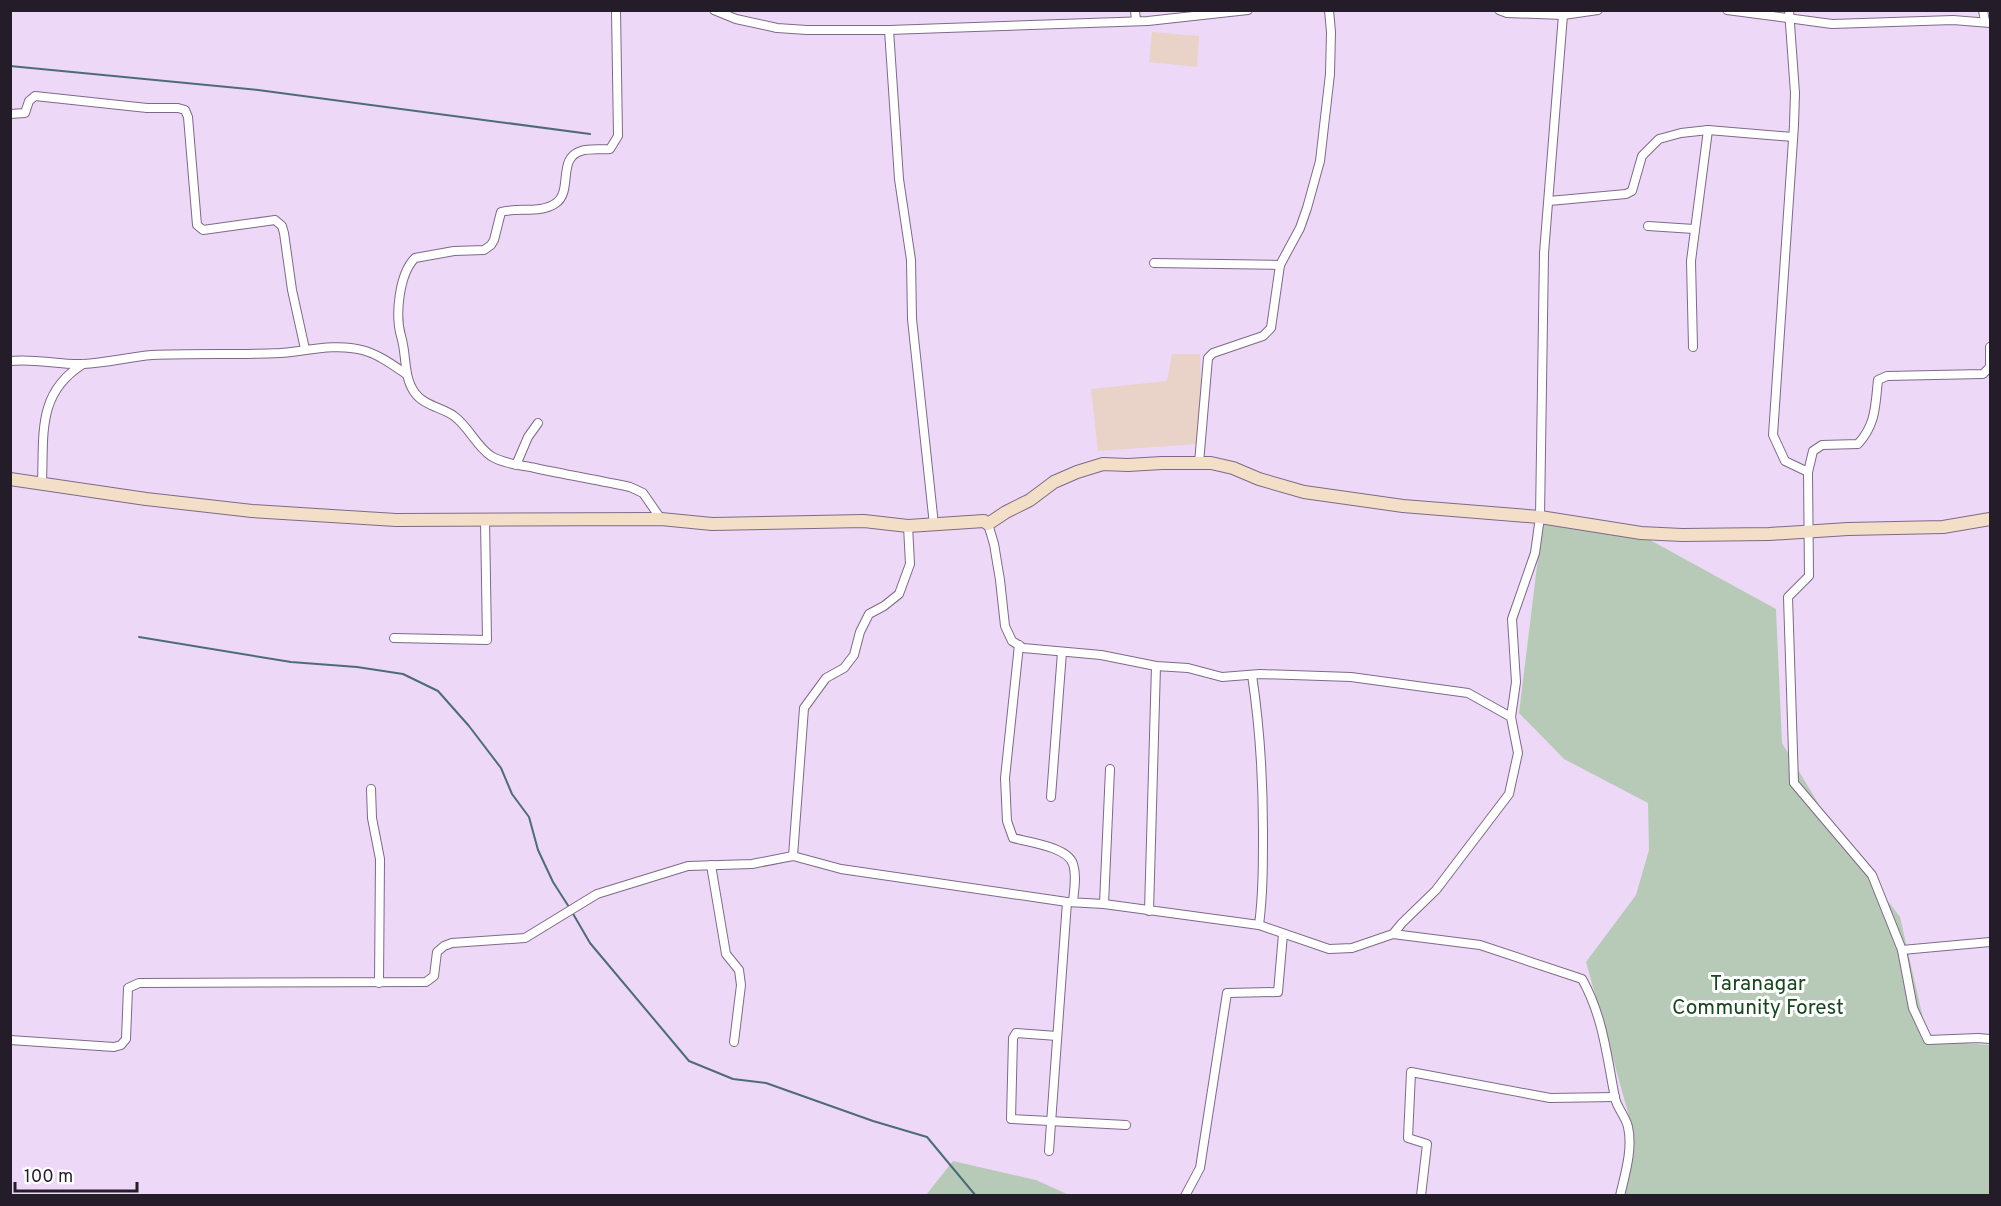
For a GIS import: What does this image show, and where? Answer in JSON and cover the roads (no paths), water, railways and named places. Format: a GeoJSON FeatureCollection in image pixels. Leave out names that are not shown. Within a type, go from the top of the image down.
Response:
{"type":"FeatureCollection","features":[{"type":"Feature","properties":{"kind":"street"},"geometry":{"type":"LineString","coordinates":[[616,10],[618,136],[610,149],[582,150],[572,156],[567,167],[563,192],[554,204],[544,208],[501,212],[494,240],[484,250],[454,250],[415,258],[405,270],[398,327],[406,350],[406,374],[415,393],[460,421],[482,448],[491,455],[516,465],[630,487],[643,494],[661,519]]}},
{"type":"Feature","properties":{"kind":"street"},"geometry":{"type":"LineString","coordinates":[[714,10],[736,19],[777,28],[807,30],[889,30],[1136,21],[1248,10]]}},
{"type":"Feature","properties":{"kind":"street"},"geometry":{"type":"LineString","coordinates":[[1135,10],[1136,21]]}},
{"type":"Feature","properties":{"kind":"street"},"geometry":{"type":"LineString","coordinates":[[1199,463],[1208,358],[1213,352],[1263,336],[1271,328],[1280,265],[1300,228],[1319,169],[1330,74],[1329,10]]}},
{"type":"Feature","properties":{"kind":"street"},"geometry":{"type":"LineString","coordinates":[[1499,10],[1507,13],[1563,15],[1598,10]]}},
{"type":"Feature","properties":{"kind":"street"},"geometry":{"type":"LineString","coordinates":[[1727,10],[1789,15],[1832,24],[1953,20],[1988,22],[1983,10]]}},
{"type":"Feature","properties":{"kind":"street"},"geometry":{"type":"LineString","coordinates":[[1393,934],[1436,890],[1509,794],[1518,753],[1511,717],[1516,682],[1512,620],[1535,553],[1540,518],[1544,253],[1563,15]]}},
{"type":"Feature","properties":{"kind":"street"},"geometry":{"type":"LineString","coordinates":[[1789,15],[1795,93],[1773,435],[1785,461],[1808,472]]}},
{"type":"Feature","properties":{"kind":"street"},"geometry":{"type":"LineString","coordinates":[[889,30],[899,179],[911,260],[912,319],[934,525]]}},
{"type":"Feature","properties":{"kind":"street"},"geometry":{"type":"LineString","coordinates":[[10,114],[25,113],[28,101],[34,96],[185,110],[188,117],[197,225],[202,230],[275,220],[279,222],[284,233],[292,290],[305,349]]}},
{"type":"Feature","properties":{"kind":"street"},"geometry":{"type":"LineString","coordinates":[[1549,201],[1626,194],[1632,191],[1642,156],[1659,139],[1681,133],[1708,130],[1793,137]]}},
{"type":"Feature","properties":{"kind":"street"},"geometry":{"type":"LineString","coordinates":[[1693,347],[1691,261],[1708,130]]}},
{"type":"Feature","properties":{"kind":"street"},"geometry":{"type":"LineString","coordinates":[[1647,226],[1694,229]]}},
{"type":"Feature","properties":{"kind":"street"},"geometry":{"type":"LineString","coordinates":[[1154,263],[1280,265]]}},
{"type":"Feature","properties":{"kind":"street"},"geometry":{"type":"LineString","coordinates":[[1990,347],[1990,367],[1983,374],[1887,376],[1878,380],[1874,415],[1869,432],[1858,444],[1822,445],[1813,451],[1808,472],[1809,576],[1788,597],[1794,783],[1872,875],[1902,950],[1913,1008],[1928,1040],[1990,1039]]}},
{"type":"Feature","properties":{"kind":"street"},"geometry":{"type":"LineString","coordinates":[[10,361],[29,359],[62,364],[84,364],[150,355],[362,349],[381,357],[406,374]]}},
{"type":"Feature","properties":{"kind":"street"},"geometry":{"type":"LineString","coordinates":[[42,482],[46,409],[52,394],[61,382],[69,373],[84,364]]}},
{"type":"Feature","properties":{"kind":"street"},"geometry":{"type":"LineString","coordinates":[[516,465],[528,437],[538,423]]}},
{"type":"Feature","properties":{"kind":"street"},"geometry":{"type":"LineString","coordinates":[[988,524],[1030,500],[1054,482],[1077,472],[1103,464],[1162,463],[1199,463],[1233,468],[1259,479],[1304,492],[1403,506],[1540,518],[1641,533],[1682,535],[1943,527],[1990,519]]}},
{"type":"Feature","properties":{"kind":"street"},"geometry":{"type":"LineString","coordinates":[[10,478],[146,498],[290,514],[396,520],[661,519],[712,524],[864,521],[908,526],[984,521],[988,524],[994,544],[1005,627],[1012,641],[1023,648],[1101,655],[1156,666],[1188,668],[1222,677],[1252,675],[1351,677],[1468,693],[1511,717]]}},
{"type":"Feature","properties":{"kind":"street"},"geometry":{"type":"LineString","coordinates":[[394,638],[486,640],[484,520]]}},
{"type":"Feature","properties":{"kind":"street"},"geometry":{"type":"LineString","coordinates":[[793,856],[804,708],[826,678],[844,668],[854,655],[860,632],[869,614],[899,594],[910,564],[908,526]]}},
{"type":"Feature","properties":{"kind":"street"},"geometry":{"type":"LineString","coordinates":[[1019,645],[1005,778],[1007,821],[1013,838],[1063,851],[1073,862],[1075,882],[1070,902],[1057,1036],[1049,1151]]}},
{"type":"Feature","properties":{"kind":"street"},"geometry":{"type":"LineString","coordinates":[[1051,796],[1062,652]]}},
{"type":"Feature","properties":{"kind":"street"},"geometry":{"type":"LineString","coordinates":[[1149,911],[1156,666]]}},
{"type":"Feature","properties":{"kind":"street"},"geometry":{"type":"LineString","coordinates":[[1252,675],[1261,736],[1263,778],[1262,897],[1259,925]]}},
{"type":"Feature","properties":{"kind":"street"},"geometry":{"type":"LineString","coordinates":[[1104,904],[1110,769]]}},
{"type":"Feature","properties":{"kind":"street"},"geometry":{"type":"LineString","coordinates":[[371,789],[372,818],[380,859],[379,983]]}},
{"type":"Feature","properties":{"kind":"street"},"geometry":{"type":"LineString","coordinates":[[10,1040],[114,1047],[121,1045],[126,1039],[128,988],[140,983],[426,982],[434,976],[437,952],[452,943],[525,938],[597,894],[688,866],[752,864],[793,856],[841,869],[1070,902],[1104,904],[1259,925],[1329,949],[1352,948],[1393,934],[1480,945],[1582,979],[1593,998],[1610,1061],[1615,1097],[1628,1126],[1629,1154],[1620,1196]]}},
{"type":"Feature","properties":{"kind":"street"},"geometry":{"type":"LineString","coordinates":[[711,865],[726,954],[739,970],[741,985],[734,1042]]}},
{"type":"Feature","properties":{"kind":"street"},"geometry":{"type":"LineString","coordinates":[[1185,1196],[1200,1168],[1227,993],[1278,992],[1283,934]]}},
{"type":"Feature","properties":{"kind":"street"},"geometry":{"type":"LineString","coordinates":[[1902,950],[1990,942]]}},
{"type":"Feature","properties":{"kind":"street"},"geometry":{"type":"LineString","coordinates":[[1057,1036],[1016,1033],[1013,1038],[1011,1119],[1126,1125]]}},
{"type":"Feature","properties":{"kind":"street"},"geometry":{"type":"LineString","coordinates":[[1421,1196],[1427,1144],[1408,1138],[1411,1072],[1550,1098],[1615,1097]]}},
{"type":"Feature","properties":{"kind":"waterway"},"geometry":{"type":"LineString","coordinates":[[10,66],[258,90],[590,134]]}},
{"type":"Feature","properties":{"kind":"waterway"},"geometry":{"type":"LineString","coordinates":[[139,637],[291,662],[357,667],[403,674],[438,691],[469,726],[501,768],[512,794],[529,817],[538,850],[553,882],[569,907]]}},
{"type":"Feature","properties":{"kind":"waterway"},"geometry":{"type":"LineString","coordinates":[[572,912],[590,943],[689,1061],[733,1079],[766,1083],[873,1121],[927,1137],[976,1196]]}},
{"type":"Feature","properties":{"kind":"park label","name":"Taranagar Community Forest"},"geometry":{"type":"Point","coordinates":[1758,995]}}]}
